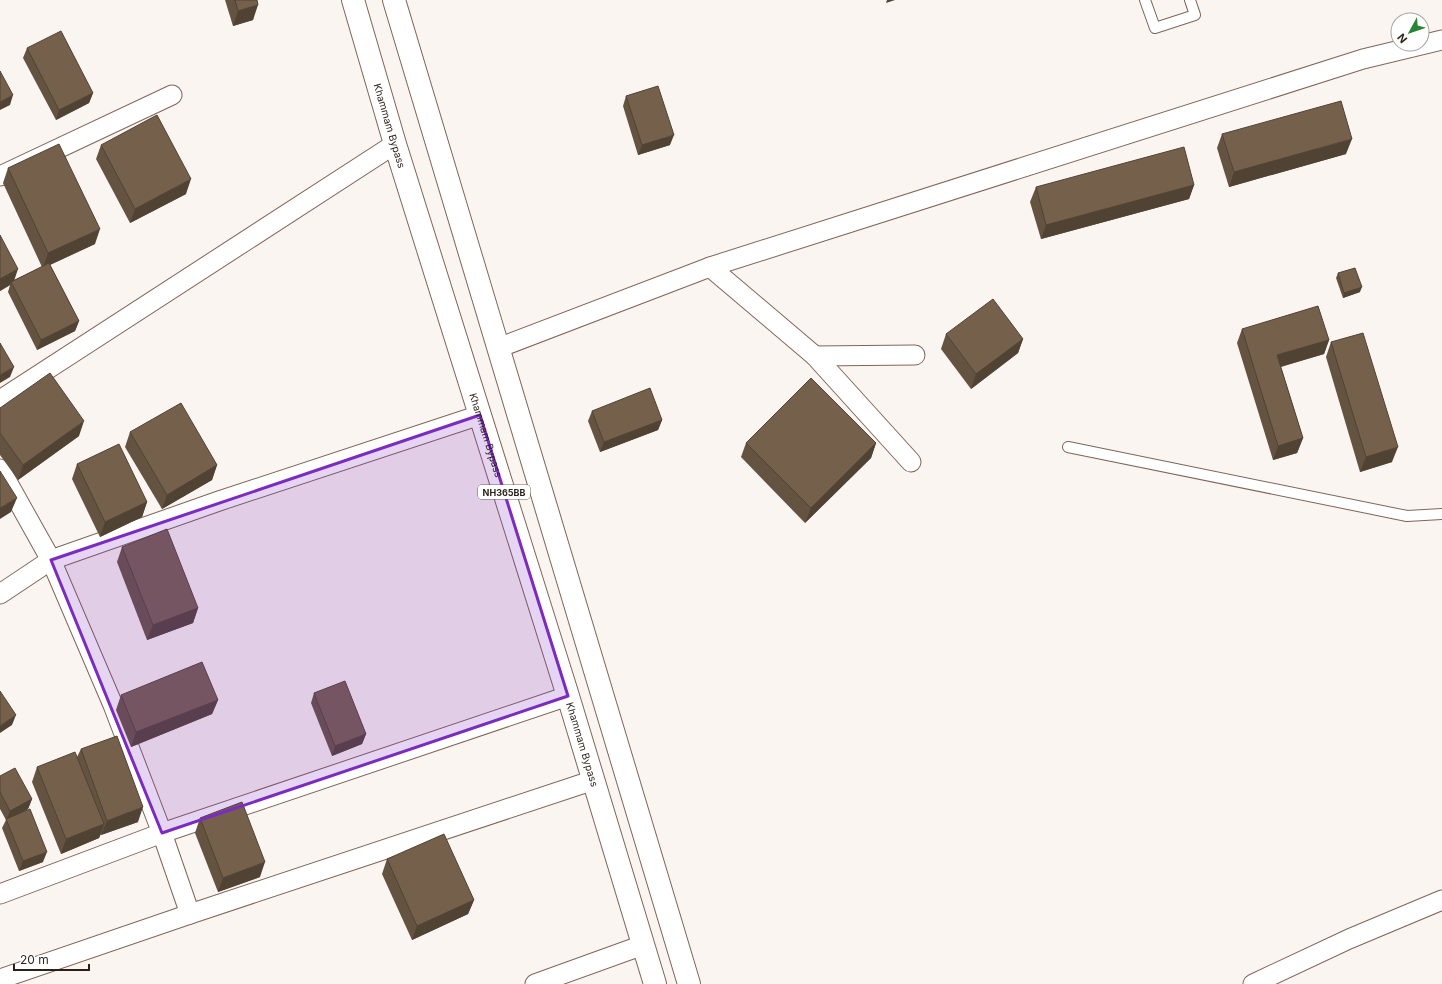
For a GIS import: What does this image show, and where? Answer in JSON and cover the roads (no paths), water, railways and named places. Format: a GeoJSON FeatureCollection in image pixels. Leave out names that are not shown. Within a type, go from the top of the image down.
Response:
{"type":"FeatureCollection","features":[{"type":"Feature","properties":{"kind":"highway","name":"Khammam Bypass"},"geometry":{"type":"LineString","coordinates":[[353,0],[394,144],[568,696],[654,984]]}},
{"type":"Feature","properties":{"kind":"highway","name":"NH365BB"},"geometry":{"type":"LineString","coordinates":[[394,0],[689,984]]}},
{"type":"Feature","properties":{"kind":"street"},"geometry":{"type":"LineString","coordinates":[[498,348],[710,267],[1363,59],[1442,40]]}},
{"type":"Feature","properties":{"kind":"street"},"geometry":{"type":"LineString","coordinates":[[0,176],[172,95]]}},
{"type":"Feature","properties":{"kind":"street"},"geometry":{"type":"LineString","coordinates":[[0,400],[394,144]]}},
{"type":"Feature","properties":{"kind":"street"},"geometry":{"type":"LineString","coordinates":[[710,267],[815,356],[911,462]]}},
{"type":"Feature","properties":{"kind":"street"},"geometry":{"type":"LineString","coordinates":[[815,356],[916,356]]}},
{"type":"Feature","properties":{"kind":"street"},"geometry":{"type":"LineString","coordinates":[[0,594],[52,560],[219,501],[480,415]]}},
{"type":"Feature","properties":{"kind":"street"},"geometry":{"type":"LineString","coordinates":[[0,469],[52,560],[113,705],[162,833],[190,914]]}},
{"type":"Feature","properties":{"kind":"street"},"geometry":{"type":"LineString","coordinates":[[0,894],[162,833],[568,696]]}},
{"type":"Feature","properties":{"kind":"street"},"geometry":{"type":"LineString","coordinates":[[0,979],[190,914],[594,780]]}},
{"type":"Feature","properties":{"kind":"street"},"geometry":{"type":"LineString","coordinates":[[1253,984],[1349,939],[1442,900]]}},
{"type":"Feature","properties":{"kind":"street"},"geometry":{"type":"LineString","coordinates":[[535,984],[643,945]]}},
{"type":"Feature","properties":{"kind":"lane"},"geometry":{"type":"LineString","coordinates":[[1145,0],[1155,28],[1196,15],[1190,0]]}},
{"type":"Feature","properties":{"kind":"lane"},"geometry":{"type":"LineString","coordinates":[[1068,448],[1407,516],[1442,514]]}}]}
